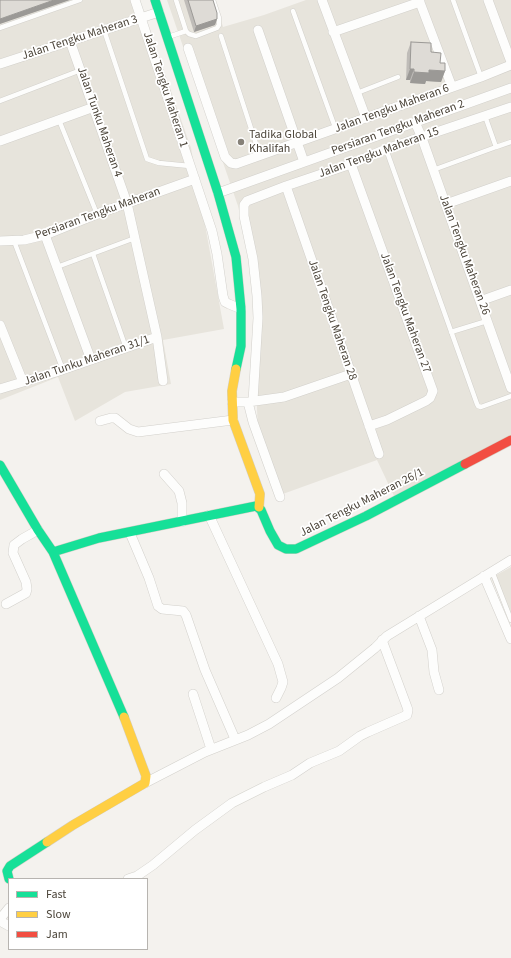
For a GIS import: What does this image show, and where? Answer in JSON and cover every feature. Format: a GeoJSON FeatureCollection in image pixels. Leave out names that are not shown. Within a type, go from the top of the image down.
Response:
{"type":"FeatureCollection","features":[{"type":"Feature","properties":{"kind":"street","name":"Jalan Tengku Maheran 1"},"geometry":{"type":"LineString","coordinates":[[136,0],[212,231],[224,299],[229,304],[241,310]]}},
{"type":"Feature","properties":{"kind":"street"},"geometry":{"type":"LineString","coordinates":[[53,552],[99,538],[130,533],[251,506],[259,507],[260,494],[233,420],[232,402],[234,377],[241,346],[241,310],[236,257],[218,192],[155,0]]}},
{"type":"Feature","properties":{"kind":"street"},"geometry":{"type":"LineString","coordinates":[[322,0],[366,118]]}},
{"type":"Feature","properties":{"kind":"street"},"geometry":{"type":"LineString","coordinates":[[488,0],[511,62]]}},
{"type":"Feature","properties":{"kind":"street"},"geometry":{"type":"LineString","coordinates":[[333,32],[420,1],[452,87]]}},
{"type":"Feature","properties":{"kind":"street","name":"Jalan Tengku Maheran 3"},"geometry":{"type":"LineString","coordinates":[[0,64],[159,12]]}},
{"type":"Feature","properties":{"kind":"street"},"geometry":{"type":"LineString","coordinates":[[258,30],[304,162]]}},
{"type":"Feature","properties":{"kind":"street","name":"Jalan Tunku Maheran 4"},"geometry":{"type":"LineString","coordinates":[[70,40],[127,203]]}},
{"type":"Feature","properties":{"kind":"street","name":"Jalan Tengku Maheran 6"},"geometry":{"type":"LineString","coordinates":[[188,48],[215,128],[228,161],[236,164],[336,130],[511,65]]}},
{"type":"Feature","properties":{"kind":"street","name":"Persiaran Tengku Maheran 2"},"geometry":{"type":"LineString","coordinates":[[218,192],[511,88]]}},
{"type":"Feature","properties":{"kind":"street"},"geometry":{"type":"LineString","coordinates":[[0,141],[94,107]]}},
{"type":"Feature","properties":{"kind":"street","name":"Jalan Tengku Maheran 15"},"geometry":{"type":"LineString","coordinates":[[251,401],[258,318],[253,259],[243,208],[247,200],[351,164],[386,149],[511,107]]}},
{"type":"Feature","properties":{"kind":"street","name":"Jalan Tengku Maheran 26"},"geometry":{"type":"LineString","coordinates":[[415,122],[446,204],[511,388]]}},
{"type":"Feature","properties":{"kind":"street","name":"Jalan Tengku Maheran 27"},"geometry":{"type":"LineString","coordinates":[[351,164],[433,391],[430,398],[426,401],[387,420],[369,426]]}},
{"type":"Feature","properties":{"kind":"street","name":"Persiaran Tengku Maheran"},"geometry":{"type":"LineString","coordinates":[[0,241],[14,241],[45,235],[127,203],[195,180]]}},
{"type":"Feature","properties":{"kind":"street"},"geometry":{"type":"LineString","coordinates":[[446,204],[511,181]]}},
{"type":"Feature","properties":{"kind":"street","name":"Jalan Tengku Maheran 28"},"geometry":{"type":"LineString","coordinates":[[286,186],[379,454]]}},
{"type":"Feature","properties":{"kind":"street","name":"Jalan Tunku Maheran 31/1"},"geometry":{"type":"LineString","coordinates":[[0,389],[63,370],[157,337],[127,203]]}},
{"type":"Feature","properties":{"kind":"street"},"geometry":{"type":"LineString","coordinates":[[45,235],[91,360]]}},
{"type":"Feature","properties":{"kind":"street"},"geometry":{"type":"LineString","coordinates":[[480,302],[511,290]]}},
{"type":"Feature","properties":{"kind":"street"},"geometry":{"type":"LineString","coordinates":[[0,325],[23,382]]}},
{"type":"Feature","properties":{"kind":"street"},"geometry":{"type":"LineString","coordinates":[[157,337],[162,382]]}},
{"type":"Feature","properties":{"kind":"street"},"geometry":{"type":"LineString","coordinates":[[232,402],[284,397],[351,374]]}},
{"type":"Feature","properties":{"kind":"street"},"geometry":{"type":"LineString","coordinates":[[251,401],[253,422],[280,497]]}},
{"type":"Feature","properties":{"kind":"street"},"geometry":{"type":"LineString","coordinates":[[100,421],[115,418],[129,430],[138,432],[233,420]]}},
{"type":"Feature","properties":{"kind":"street","name":"Jalan Tengku Maheran 26/1"},"geometry":{"type":"LineString","coordinates":[[259,507],[278,545],[286,549],[296,549],[366,516],[511,440]]}},
{"type":"Feature","properties":{"kind":"street"},"geometry":{"type":"LineString","coordinates":[[0,465],[38,530],[53,552],[68,584],[146,776],[145,783]]}},
{"type":"Feature","properties":{"kind":"street"},"geometry":{"type":"LineString","coordinates":[[164,474],[179,491],[182,503],[182,522]]}},
{"type":"Feature","properties":{"kind":"street"},"geometry":{"type":"LineString","coordinates":[[209,515],[280,669],[282,682],[276,698]]}},
{"type":"Feature","properties":{"kind":"street"},"geometry":{"type":"LineString","coordinates":[[6,604],[26,593],[27,589],[26,582],[13,553],[14,545],[38,530]]}},
{"type":"Feature","properties":{"kind":"street"},"geometry":{"type":"LineString","coordinates":[[130,533],[149,578],[158,606],[162,609],[183,611],[186,615],[205,670],[235,740]]}},
{"type":"Feature","properties":{"kind":"street"},"geometry":{"type":"LineString","coordinates":[[9,878],[7,871],[10,866],[73,825],[145,783],[212,749],[248,735],[268,724],[338,678],[375,648],[382,640],[511,560]]}},
{"type":"Feature","properties":{"kind":"street"},"geometry":{"type":"LineString","coordinates":[[488,573],[511,639]]}},
{"type":"Feature","properties":{"kind":"street"},"geometry":{"type":"LineString","coordinates":[[419,616],[432,650],[434,672],[439,690]]}},
{"type":"Feature","properties":{"kind":"street"},"geometry":{"type":"LineString","coordinates":[[131,878],[154,866],[194,830],[232,803],[264,786],[292,774],[310,763],[339,752],[364,734],[407,715],[408,710],[382,640]]}},
{"type":"Feature","properties":{"kind":"street"},"geometry":{"type":"LineString","coordinates":[[193,694],[212,749]]}},
{"type":"Feature","properties":{"kind":"street"},"geometry":{"type":"LineString","coordinates":[[0,920],[8,909]]}},
{"type":"Feature","properties":{"kind":"lane"},"geometry":{"type":"LineString","coordinates":[[0,28],[80,0]]}},
{"type":"Feature","properties":{"kind":"lane"},"geometry":{"type":"LineString","coordinates":[[176,0],[186,31],[196,36],[217,28],[219,25],[220,21],[213,0]]}},
{"type":"Feature","properties":{"kind":"lane"},"geometry":{"type":"LineString","coordinates":[[454,0],[481,77]]}},
{"type":"Feature","properties":{"kind":"lane"},"geometry":{"type":"LineString","coordinates":[[294,11],[336,130]]}},
{"type":"Feature","properties":{"kind":"lane"},"geometry":{"type":"LineString","coordinates":[[104,30],[147,159],[159,163],[190,166]]}},
{"type":"Feature","properties":{"kind":"lane"},"geometry":{"type":"LineString","coordinates":[[168,36],[186,31]]}},
{"type":"Feature","properties":{"kind":"lane"},"geometry":{"type":"LineString","coordinates":[[221,36],[260,156]]}},
{"type":"Feature","properties":{"kind":"lane"},"geometry":{"type":"LineString","coordinates":[[0,101],[81,70]]}},
{"type":"Feature","properties":{"kind":"lane"},"geometry":{"type":"LineString","coordinates":[[357,94],[398,77]]}},
{"type":"Feature","properties":{"kind":"lane"},"geometry":{"type":"LineString","coordinates":[[486,116],[496,147]]}},
{"type":"Feature","properties":{"kind":"lane"},"geometry":{"type":"LineString","coordinates":[[59,120],[97,214]]}},
{"type":"Feature","properties":{"kind":"lane"},"geometry":{"type":"LineString","coordinates":[[433,170],[511,142]]}},
{"type":"Feature","properties":{"kind":"lane"},"geometry":{"type":"LineString","coordinates":[[386,149],[478,406],[482,407],[511,396]]}},
{"type":"Feature","properties":{"kind":"lane"},"geometry":{"type":"LineString","coordinates":[[57,267],[135,238]]}},
{"type":"Feature","properties":{"kind":"lane"},"geometry":{"type":"LineString","coordinates":[[14,241],[63,370]]}},
{"type":"Feature","properties":{"kind":"lane"},"geometry":{"type":"LineString","coordinates":[[93,254],[126,348]]}},
{"type":"Feature","properties":{"kind":"lane"},"geometry":{"type":"LineString","coordinates":[[451,332],[487,321]]}},
{"type":"Feature","properties":{"kind":"lane"},"geometry":{"type":"LineString","coordinates":[[488,573],[511,620]]}},
{"type":"Feature","properties":{"kind":"shaded area"},"geometry":{"type":"Polygon","coordinates":[[[0,0],[139,0],[191,148],[224,329],[163,340],[171,384],[125,392],[75,421],[58,377],[0,400],[0,0]]]}},
{"type":"Feature","properties":{"kind":"shaded area"},"geometry":{"type":"Polygon","coordinates":[[[167,0],[215,0],[223,27],[264,15],[306,0],[511,0],[511,442],[395,498],[377,460],[280,495],[258,435],[256,380],[263,317],[238,206],[167,0]]]}},
{"type":"Feature","properties":{"kind":"shaded area"},"geometry":{"type":"Polygon","coordinates":[[[511,567],[511,623],[491,578],[511,567]]]}},
{"type":"Feature","properties":{"kind":"building"},"geometry":{"type":"Polygon","coordinates":[[[0,0],[54,0],[0,19],[0,0]]]}},
{"type":"Feature","properties":{"kind":"building"},"geometry":{"type":"Polygon","coordinates":[[[188,0],[213,0],[217,13],[217,19],[196,26],[188,0]]]}},
{"type":"Feature","properties":{"kind":"building"},"geometry":{"type":"Polygon","coordinates":[[[411,42],[431,43],[431,52],[441,53],[440,63],[445,63],[445,71],[429,70],[429,73],[414,72],[414,69],[410,69],[411,42]]]}},
{"type":"Feature","properties":{"kind":"traffic: fast"},"geometry":{"type":"LineString","coordinates":[[155,0],[218,193],[236,257],[241,309],[241,346],[236,369]]}},
{"type":"Feature","properties":{"kind":"traffic: fast"},"geometry":{"type":"LineString","coordinates":[[53,552],[99,538],[256,506],[261,510],[278,545],[286,549],[296,549],[366,516],[465,464]]}},
{"type":"Feature","properties":{"kind":"traffic: fast"},"geometry":{"type":"LineString","coordinates":[[0,465],[38,530],[53,552],[124,717]]}},
{"type":"Feature","properties":{"kind":"traffic: fast"},"geometry":{"type":"LineString","coordinates":[[9,878],[7,871],[10,866],[47,842]]}},
{"type":"Feature","properties":{"kind":"traffic: slow"},"geometry":{"type":"LineString","coordinates":[[236,369],[232,391],[233,420],[260,494],[259,507]]}},
{"type":"Feature","properties":{"kind":"traffic: slow"},"geometry":{"type":"LineString","coordinates":[[47,842],[145,783],[146,776],[124,717]]}},
{"type":"Feature","properties":{"kind":"traffic: jam"},"geometry":{"type":"LineString","coordinates":[[465,464],[511,440]]}},
{"type":"Feature","properties":{"kind":"place","name":"Tadika Global Khalifah"},"geometry":{"type":"Point","coordinates":[241,142]}}]}
